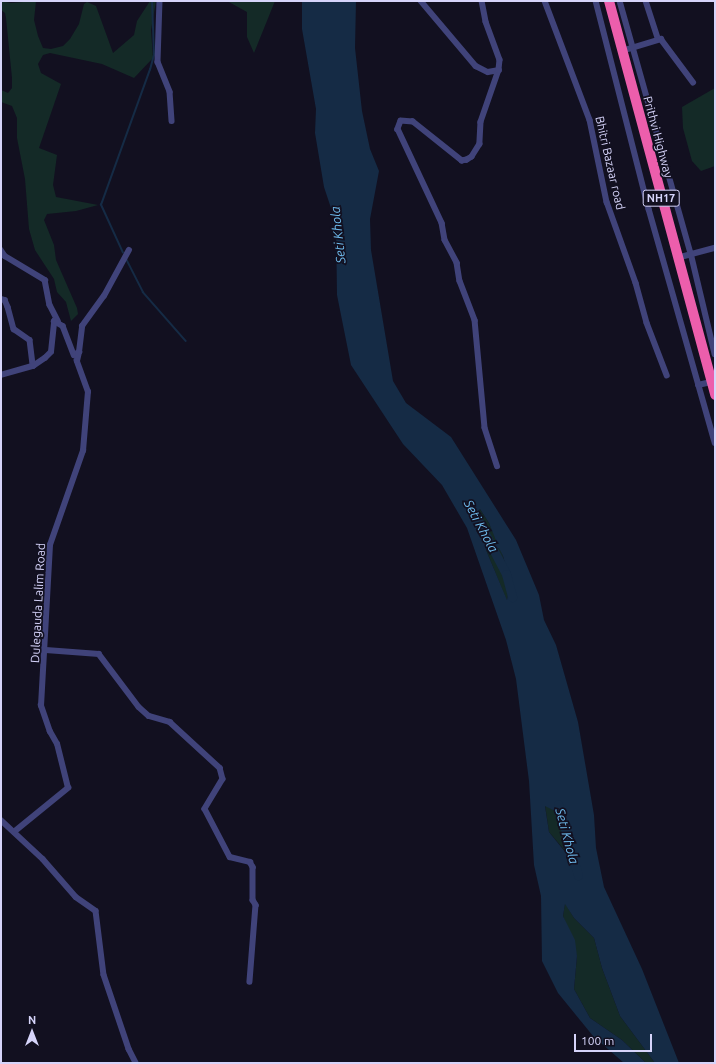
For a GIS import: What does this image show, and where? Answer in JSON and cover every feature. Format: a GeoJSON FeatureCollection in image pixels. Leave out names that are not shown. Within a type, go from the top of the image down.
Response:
{"type":"FeatureCollection","features":[{"type":"Feature","properties":{"kind":"highway","name":"Prithvi Highway"},"geometry":{"type":"LineString","coordinates":[[609,1],[676,258],[715,395]]}},
{"type":"Feature","properties":{"kind":"street"},"geometry":{"type":"LineString","coordinates":[[160,1],[158,62],[170,92],[172,121]]}},
{"type":"Feature","properties":{"kind":"street"},"geometry":{"type":"LineString","coordinates":[[421,1],[476,66],[488,72],[499,70]]}},
{"type":"Feature","properties":{"kind":"street"},"geometry":{"type":"LineString","coordinates":[[482,1],[486,22],[500,60],[499,70],[481,122],[480,144],[472,158],[462,161],[413,122],[401,121],[398,129],[442,223],[445,240],[457,264],[460,281],[475,320],[485,428],[497,466]]}},
{"type":"Feature","properties":{"kind":"street","name":"Bhitri Bazaar road"},"geometry":{"type":"LineString","coordinates":[[545,1],[590,120],[606,202],[636,283],[646,323],[668,375]]}},
{"type":"Feature","properties":{"kind":"street"},"geometry":{"type":"LineString","coordinates":[[596,1],[649,209],[715,443]]}},
{"type":"Feature","properties":{"kind":"street"},"geometry":{"type":"LineString","coordinates":[[620,1],[691,254],[715,354]]}},
{"type":"Feature","properties":{"kind":"street"},"geometry":{"type":"LineString","coordinates":[[646,1],[658,39],[664,42],[692,82]]}},
{"type":"Feature","properties":{"kind":"street"},"geometry":{"type":"LineString","coordinates":[[622,51],[658,39]]}},
{"type":"Feature","properties":{"kind":"street"},"geometry":{"type":"LineString","coordinates":[[676,258],[715,248]]}},
{"type":"Feature","properties":{"kind":"street"},"geometry":{"type":"LineString","coordinates":[[1,250],[5,256],[45,280],[50,305],[58,321],[63,326],[74,355],[79,352]]}},
{"type":"Feature","properties":{"kind":"street","name":"Dulegauda Lalim Road"},"geometry":{"type":"LineString","coordinates":[[14,832],[68,788],[58,744],[50,732],[41,706],[46,650],[50,545],[82,451],[88,392],[78,361],[82,326],[104,296],[129,250]]}},
{"type":"Feature","properties":{"kind":"street"},"geometry":{"type":"LineString","coordinates":[[1,299],[5,300],[14,329],[30,340],[34,366]]}},
{"type":"Feature","properties":{"kind":"street"},"geometry":{"type":"LineString","coordinates":[[1,375],[34,366],[51,352],[52,326],[54,321],[58,321]]}},
{"type":"Feature","properties":{"kind":"street"},"geometry":{"type":"LineString","coordinates":[[698,385],[711,382]]}},
{"type":"Feature","properties":{"kind":"street"},"geometry":{"type":"LineString","coordinates":[[46,650],[99,654],[139,707],[149,716],[170,722],[220,768],[223,779],[205,809],[230,857],[250,862],[253,867],[253,900],[256,905],[250,982]]}},
{"type":"Feature","properties":{"kind":"street"},"geometry":{"type":"LineString","coordinates":[[1,820],[43,858],[76,897],[96,910],[104,975],[128,1049],[136,1063]]}},
{"type":"Feature","properties":{"kind":"green space"},"geometry":{"type":"Polygon","coordinates":[[[1,1],[11,3],[36,1],[34,20],[38,36],[43,48],[51,49],[63,46],[70,39],[79,24],[84,4],[87,2],[96,6],[113,53],[134,35],[137,21],[150,1],[156,1],[151,30],[153,58],[134,78],[102,64],[50,53],[43,55],[38,64],[41,73],[61,84],[39,148],[57,155],[53,185],[56,197],[98,205],[76,211],[47,214],[44,220],[54,245],[56,260],[77,308],[78,314],[71,321],[66,302],[57,292],[54,279],[35,250],[29,229],[25,179],[17,138],[17,118],[12,106],[1,102],[1,90],[8,93],[12,88],[12,78],[6,18],[5,13],[1,10],[1,1]]]}},
{"type":"Feature","properties":{"kind":"green space"},"geometry":{"type":"Polygon","coordinates":[[[227,1],[275,1],[254,53],[247,37],[247,12],[227,1]]]}},
{"type":"Feature","properties":{"kind":"green space"},"geometry":{"type":"Polygon","coordinates":[[[715,88],[715,166],[701,171],[692,161],[683,128],[682,107],[715,88]]]}},
{"type":"Feature","properties":{"kind":"green space"},"geometry":{"type":"Polygon","coordinates":[[[480,509],[489,523],[498,543],[487,541],[480,532],[475,515],[480,509]]]}},
{"type":"Feature","properties":{"kind":"green space"},"geometry":{"type":"Polygon","coordinates":[[[491,548],[500,548],[503,556],[510,582],[507,601],[486,550],[491,548]]]}},
{"type":"Feature","properties":{"kind":"green space"},"geometry":{"type":"Polygon","coordinates":[[[545,805],[559,813],[569,826],[576,864],[549,832],[545,805]]]}},
{"type":"Feature","properties":{"kind":"green space"},"geometry":{"type":"Polygon","coordinates":[[[565,903],[574,918],[594,938],[602,968],[620,1016],[655,1063],[646,1063],[622,1040],[590,1018],[574,989],[577,956],[563,916],[565,903]]]}},
{"type":"Feature","properties":{"kind":"water"},"geometry":{"type":"Polygon","coordinates":[[[302,1],[356,1],[355,48],[362,111],[370,149],[379,171],[370,219],[371,250],[393,381],[406,403],[451,437],[516,540],[539,595],[544,620],[556,645],[578,722],[594,815],[596,848],[604,887],[642,969],[679,1063],[655,1063],[620,1016],[602,968],[594,938],[574,918],[565,904],[563,916],[575,940],[577,956],[574,989],[590,1018],[622,1040],[646,1063],[624,1063],[593,1036],[558,993],[542,961],[541,896],[534,865],[529,781],[516,679],[506,640],[467,528],[442,485],[403,444],[351,365],[337,295],[336,223],[324,187],[315,133],[316,109],[302,29],[302,1]],[[480,509],[475,515],[480,532],[487,541],[497,543],[489,523],[480,509]],[[491,548],[486,550],[507,600],[510,582],[503,556],[499,548],[491,548]],[[545,806],[549,832],[575,864],[569,826],[559,813],[545,806]]]}},
{"type":"Feature","properties":{"kind":"waterway"},"geometry":{"type":"LineString","coordinates":[[123,253],[101,205],[150,70],[154,55],[152,1]]}},
{"type":"Feature","properties":{"kind":"waterway"},"geometry":{"type":"LineString","coordinates":[[126,258],[143,292],[186,341]]}},
{"type":"Feature","properties":{"kind":"waterway","name":"Seti Khola"},"geometry":{"type":"LineString","coordinates":[[470,505],[506,574],[512,597]]}},
{"type":"Feature","properties":{"kind":"waterway","name":"Seti Khola"},"geometry":{"type":"LineString","coordinates":[[558,804],[578,875]]}}]}
